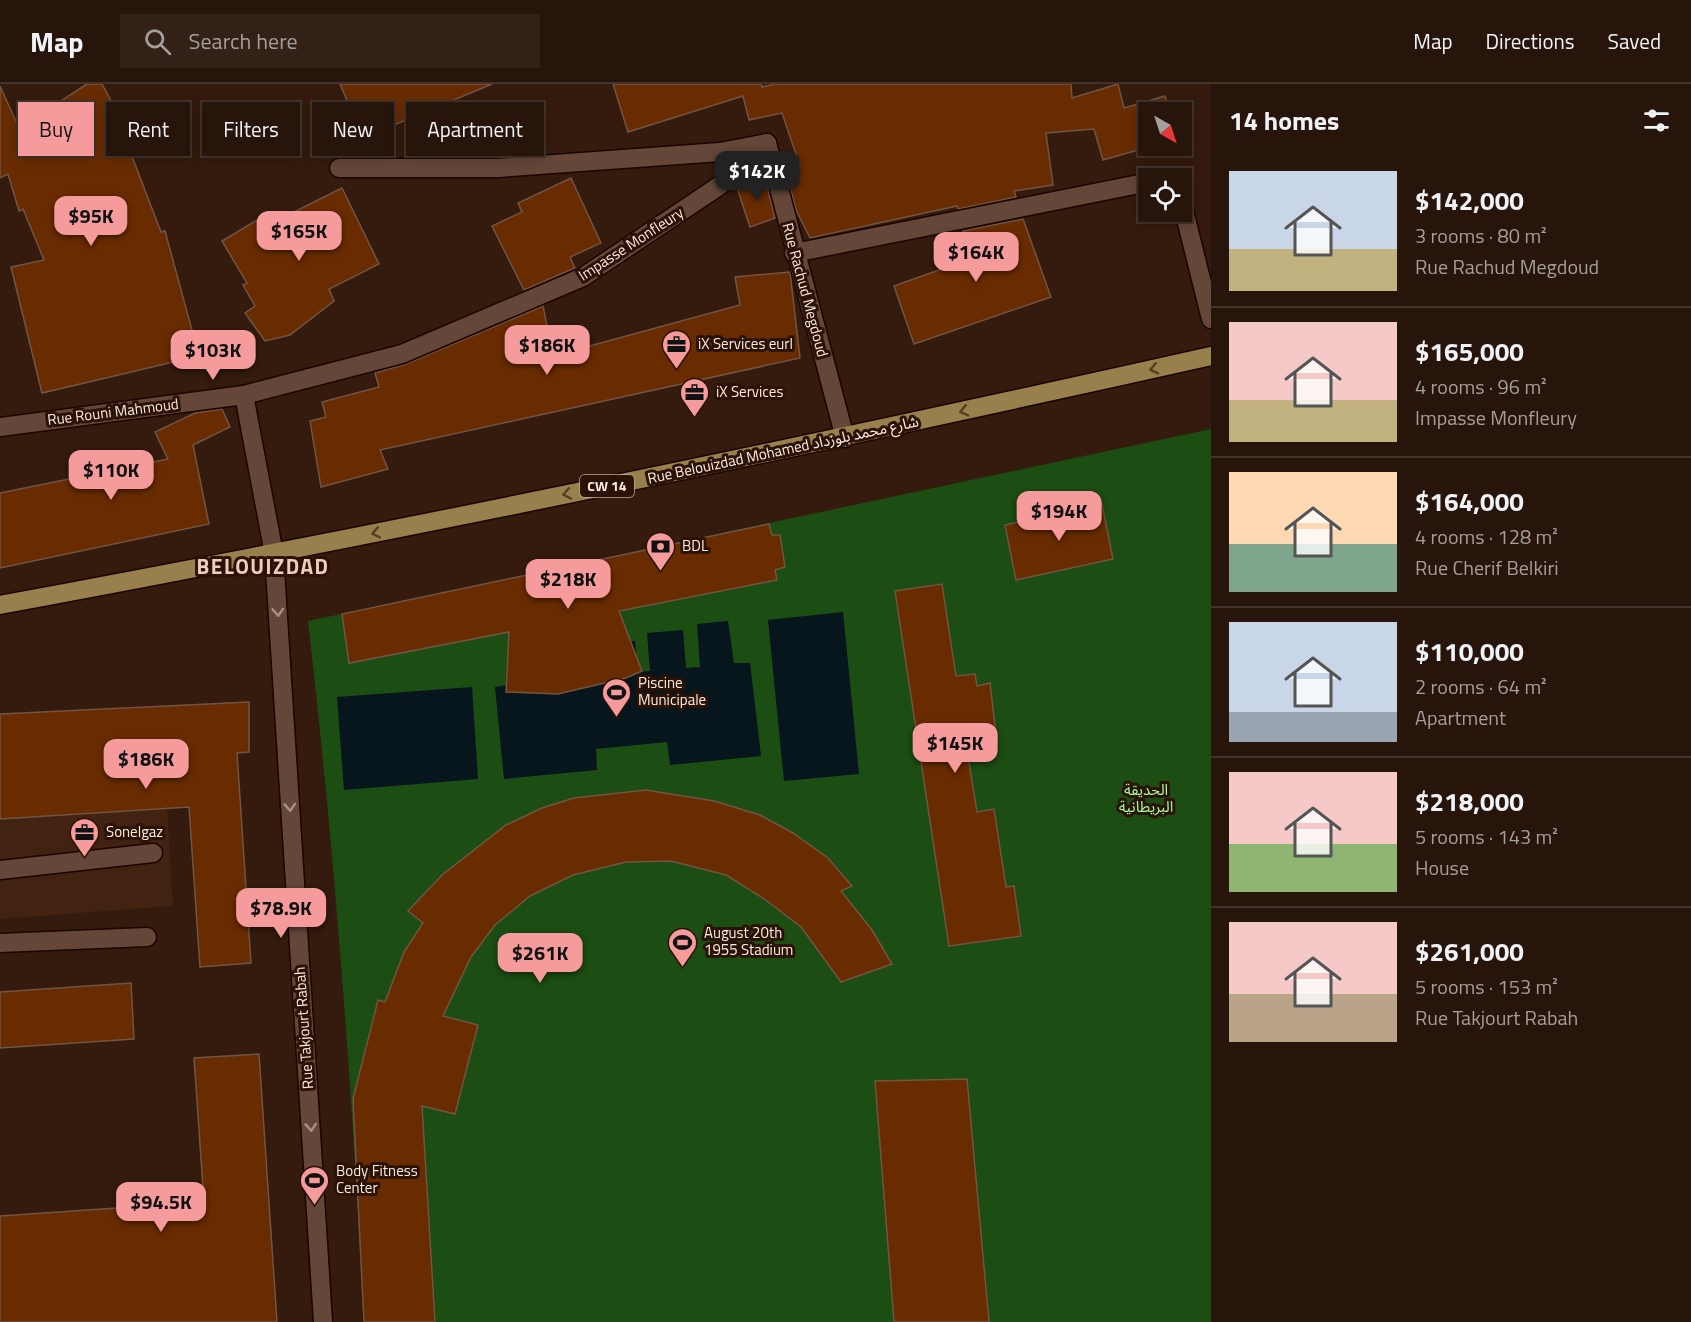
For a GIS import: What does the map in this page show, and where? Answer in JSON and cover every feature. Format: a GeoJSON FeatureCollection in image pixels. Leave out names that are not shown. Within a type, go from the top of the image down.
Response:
{"type":"FeatureCollection","features":[{"type":"Feature","properties":{"kind":"main road","name":"Rue Belouizdad Mohamed شارع محمد بلوزداد"},"geometry":{"type":"LineString","coordinates":[[0,605],[274,554],[845,438],[1211,356]]}},
{"type":"Feature","properties":{"kind":"street"},"geometry":{"type":"LineString","coordinates":[[339,168],[498,168],[720,152],[767,143]]}},
{"type":"Feature","properties":{"kind":"street","name":"Rue Rachud Megdoud"},"geometry":{"type":"LineString","coordinates":[[767,143],[845,438]]}},
{"type":"Feature","properties":{"kind":"street","name":"Impasse Monfleury"},"geometry":{"type":"LineString","coordinates":[[244,396],[402,354],[583,277],[719,186],[767,143]]}},
{"type":"Feature","properties":{"kind":"street"},"geometry":{"type":"LineString","coordinates":[[795,253],[1138,184]]}},
{"type":"Feature","properties":{"kind":"street"},"geometry":{"type":"LineString","coordinates":[[1187,222],[1211,318]]}},
{"type":"Feature","properties":{"kind":"street"},"geometry":{"type":"LineString","coordinates":[[244,396],[274,554]]}},
{"type":"Feature","properties":{"kind":"street","name":"Rue Rouni Mahmoud"},"geometry":{"type":"LineString","coordinates":[[0,427],[244,396]]}},
{"type":"Feature","properties":{"kind":"street","name":"Rue Takjourt Rabah"},"geometry":{"type":"LineString","coordinates":[[274,554],[323,1322]]}},
{"type":"Feature","properties":{"kind":"street"},"geometry":{"type":"LineString","coordinates":[[0,870],[153,853]]}},
{"type":"Feature","properties":{"kind":"street"},"geometry":{"type":"LineString","coordinates":[[0,943],[147,937]]}},
{"type":"Feature","properties":{"kind":"shaded area"},"geometry":{"type":"Polygon","coordinates":[[[843,612],[859,774],[784,781],[768,620],[843,612]]]}},
{"type":"Feature","properties":{"kind":"shaded area"},"geometry":{"type":"Polygon","coordinates":[[[728,621],[734,663],[750,663],[761,756],[670,765],[667,742],[596,749],[597,770],[504,779],[495,687],[507,685],[506,668],[534,665],[598,645],[635,641],[638,672],[650,671],[647,633],[683,630],[686,668],[700,667],[697,624],[728,621]]]}},
{"type":"Feature","properties":{"kind":"shaded area"},"geometry":{"type":"Polygon","coordinates":[[[472,687],[478,779],[344,790],[337,697],[472,687]]]}},
{"type":"Feature","properties":{"kind":"shaded area","name":"Sonelgaz"},"geometry":{"type":"Polygon","coordinates":[[[161,706],[173,906],[0,919],[0,714],[161,706]]]}},
{"type":"Feature","properties":{"kind":"green space","name":"August 20th 1955 Stadium"},"geometry":{"type":"Polygon","coordinates":[[[1211,429],[1211,1322],[364,1322],[342,971],[308,621],[1211,429]]]}},
{"type":"Feature","properties":{"kind":"building"},"geometry":{"type":"Polygon","coordinates":[[[87,84],[102,84],[112,102],[106,102],[106,156],[132,156],[161,232],[165,231],[199,356],[42,393],[11,267],[44,260],[23,209],[19,211],[8,174],[0,178],[0,86],[18,126],[18,156],[94,156],[94,102],[59,102],[87,84]]]}},
{"type":"Feature","properties":{"kind":"building"},"geometry":{"type":"Polygon","coordinates":[[[340,84],[492,84],[449,102],[406,102],[406,120],[394,125],[394,102],[348,102],[340,84]]]}},
{"type":"Feature","properties":{"kind":"building"},"geometry":{"type":"Polygon","coordinates":[[[613,84],[761,84],[762,87],[775,84],[1071,84],[1072,98],[1118,84],[1124,108],[1138,104],[1138,150],[1103,160],[1094,129],[1046,133],[1053,185],[1014,191],[1016,197],[958,209],[957,206],[810,238],[796,210],[786,171],[800,166],[782,113],[749,120],[743,96],[628,132],[613,84]]]}},
{"type":"Feature","properties":{"kind":"building"},"geometry":{"type":"Polygon","coordinates":[[[1165,96],[1167,102],[1144,102],[1165,96]]]}},
{"type":"Feature","properties":{"kind":"building"},"geometry":{"type":"Polygon","coordinates":[[[571,178],[601,243],[570,257],[575,268],[524,290],[492,226],[522,212],[518,203],[571,178]]]}},
{"type":"Feature","properties":{"kind":"building"},"geometry":{"type":"Polygon","coordinates":[[[765,178],[775,218],[750,227],[737,188],[765,178]]]}},
{"type":"Feature","properties":{"kind":"building"},"geometry":{"type":"Polygon","coordinates":[[[342,188],[379,264],[329,289],[334,301],[290,335],[265,341],[245,313],[255,306],[243,285],[247,283],[222,241],[269,213],[274,222],[342,188]]]}},
{"type":"Feature","properties":{"kind":"building"},"geometry":{"type":"Polygon","coordinates":[[[1023,219],[1051,297],[914,344],[894,286],[970,259],[963,231],[1023,219]]]}},
{"type":"Feature","properties":{"kind":"building"},"geometry":{"type":"Polygon","coordinates":[[[790,272],[800,358],[380,450],[388,469],[321,487],[310,421],[326,417],[322,402],[379,387],[375,373],[406,364],[543,306],[553,356],[740,305],[735,277],[790,272]]]}},
{"type":"Feature","properties":{"kind":"building"},"geometry":{"type":"Polygon","coordinates":[[[222,409],[230,427],[193,445],[209,524],[0,568],[0,493],[168,459],[155,432],[195,413],[222,409]]]}},
{"type":"Feature","properties":{"kind":"building"},"geometry":{"type":"Polygon","coordinates":[[[1102,504],[1113,559],[1016,580],[1005,525],[1102,504]]]}},
{"type":"Feature","properties":{"kind":"building"},"geometry":{"type":"Polygon","coordinates":[[[769,524],[772,535],[780,535],[785,567],[775,570],[777,580],[619,611],[642,671],[626,678],[558,694],[506,692],[509,632],[349,663],[342,614],[769,524]]]}},
{"type":"Feature","properties":{"kind":"building"},"geometry":{"type":"Polygon","coordinates":[[[942,584],[956,676],[975,674],[977,686],[990,683],[996,734],[965,738],[977,812],[994,809],[1006,887],[1014,886],[1021,936],[949,946],[895,591],[942,584]]]}},
{"type":"Feature","properties":{"kind":"building"},"geometry":{"type":"Polygon","coordinates":[[[249,702],[249,752],[237,753],[251,963],[200,967],[189,807],[0,819],[0,714],[249,702]]]}},
{"type":"Feature","properties":{"kind":"building"},"geometry":{"type":"Polygon","coordinates":[[[646,790],[714,801],[760,815],[793,833],[828,858],[852,886],[841,891],[872,930],[892,964],[841,982],[801,927],[763,898],[726,875],[671,861],[626,862],[573,875],[530,896],[495,925],[471,957],[443,1016],[478,1025],[455,1114],[422,1106],[435,1322],[364,1322],[353,1099],[378,1000],[385,1002],[404,952],[423,923],[408,911],[442,875],[506,825],[542,808],[574,798],[646,790]]]}},
{"type":"Feature","properties":{"kind":"building"},"geometry":{"type":"Polygon","coordinates":[[[131,983],[134,1039],[0,1048],[0,992],[131,983]]]}},
{"type":"Feature","properties":{"kind":"building"},"geometry":{"type":"Polygon","coordinates":[[[259,1054],[277,1322],[0,1322],[0,1216],[204,1202],[194,1058],[259,1054]]]}},
{"type":"Feature","properties":{"kind":"building"},"geometry":{"type":"Polygon","coordinates":[[[967,1079],[989,1322],[894,1322],[875,1081],[967,1079]]]}},
{"type":"Feature","properties":{"kind":"place","name":"iX Services eurl"},"geometry":{"type":"Point","coordinates":[677,370]}},
{"type":"Feature","properties":{"kind":"place","name":"iX Services"},"geometry":{"type":"Point","coordinates":[695,418]}},
{"type":"Feature","properties":{"kind":"place","name":"BDL"},"geometry":{"type":"Point","coordinates":[661,572]}},
{"type":"Feature","properties":{"kind":"place","name":"Piscine Municipale"},"geometry":{"type":"Point","coordinates":[617,718]}},
{"type":"Feature","properties":{"kind":"place","name":"Sonelgaz"},"geometry":{"type":"Point","coordinates":[85,858]}},
{"type":"Feature","properties":{"kind":"place","name":"August 20th 1955 Stadium"},"geometry":{"type":"Point","coordinates":[683,968]}},
{"type":"Feature","properties":{"kind":"place","name":"Body Fitness Center"},"geometry":{"type":"Point","coordinates":[315,1206]}},
{"type":"Feature","properties":{"kind":"district","name":"BELOUIZDAD"},"geometry":{"type":"Point","coordinates":[263,567]}},
{"type":"Feature","properties":{"kind":"park label","name":"الحديقة البريطانية"},"geometry":{"type":"Point","coordinates":[1146,798]}}]}
